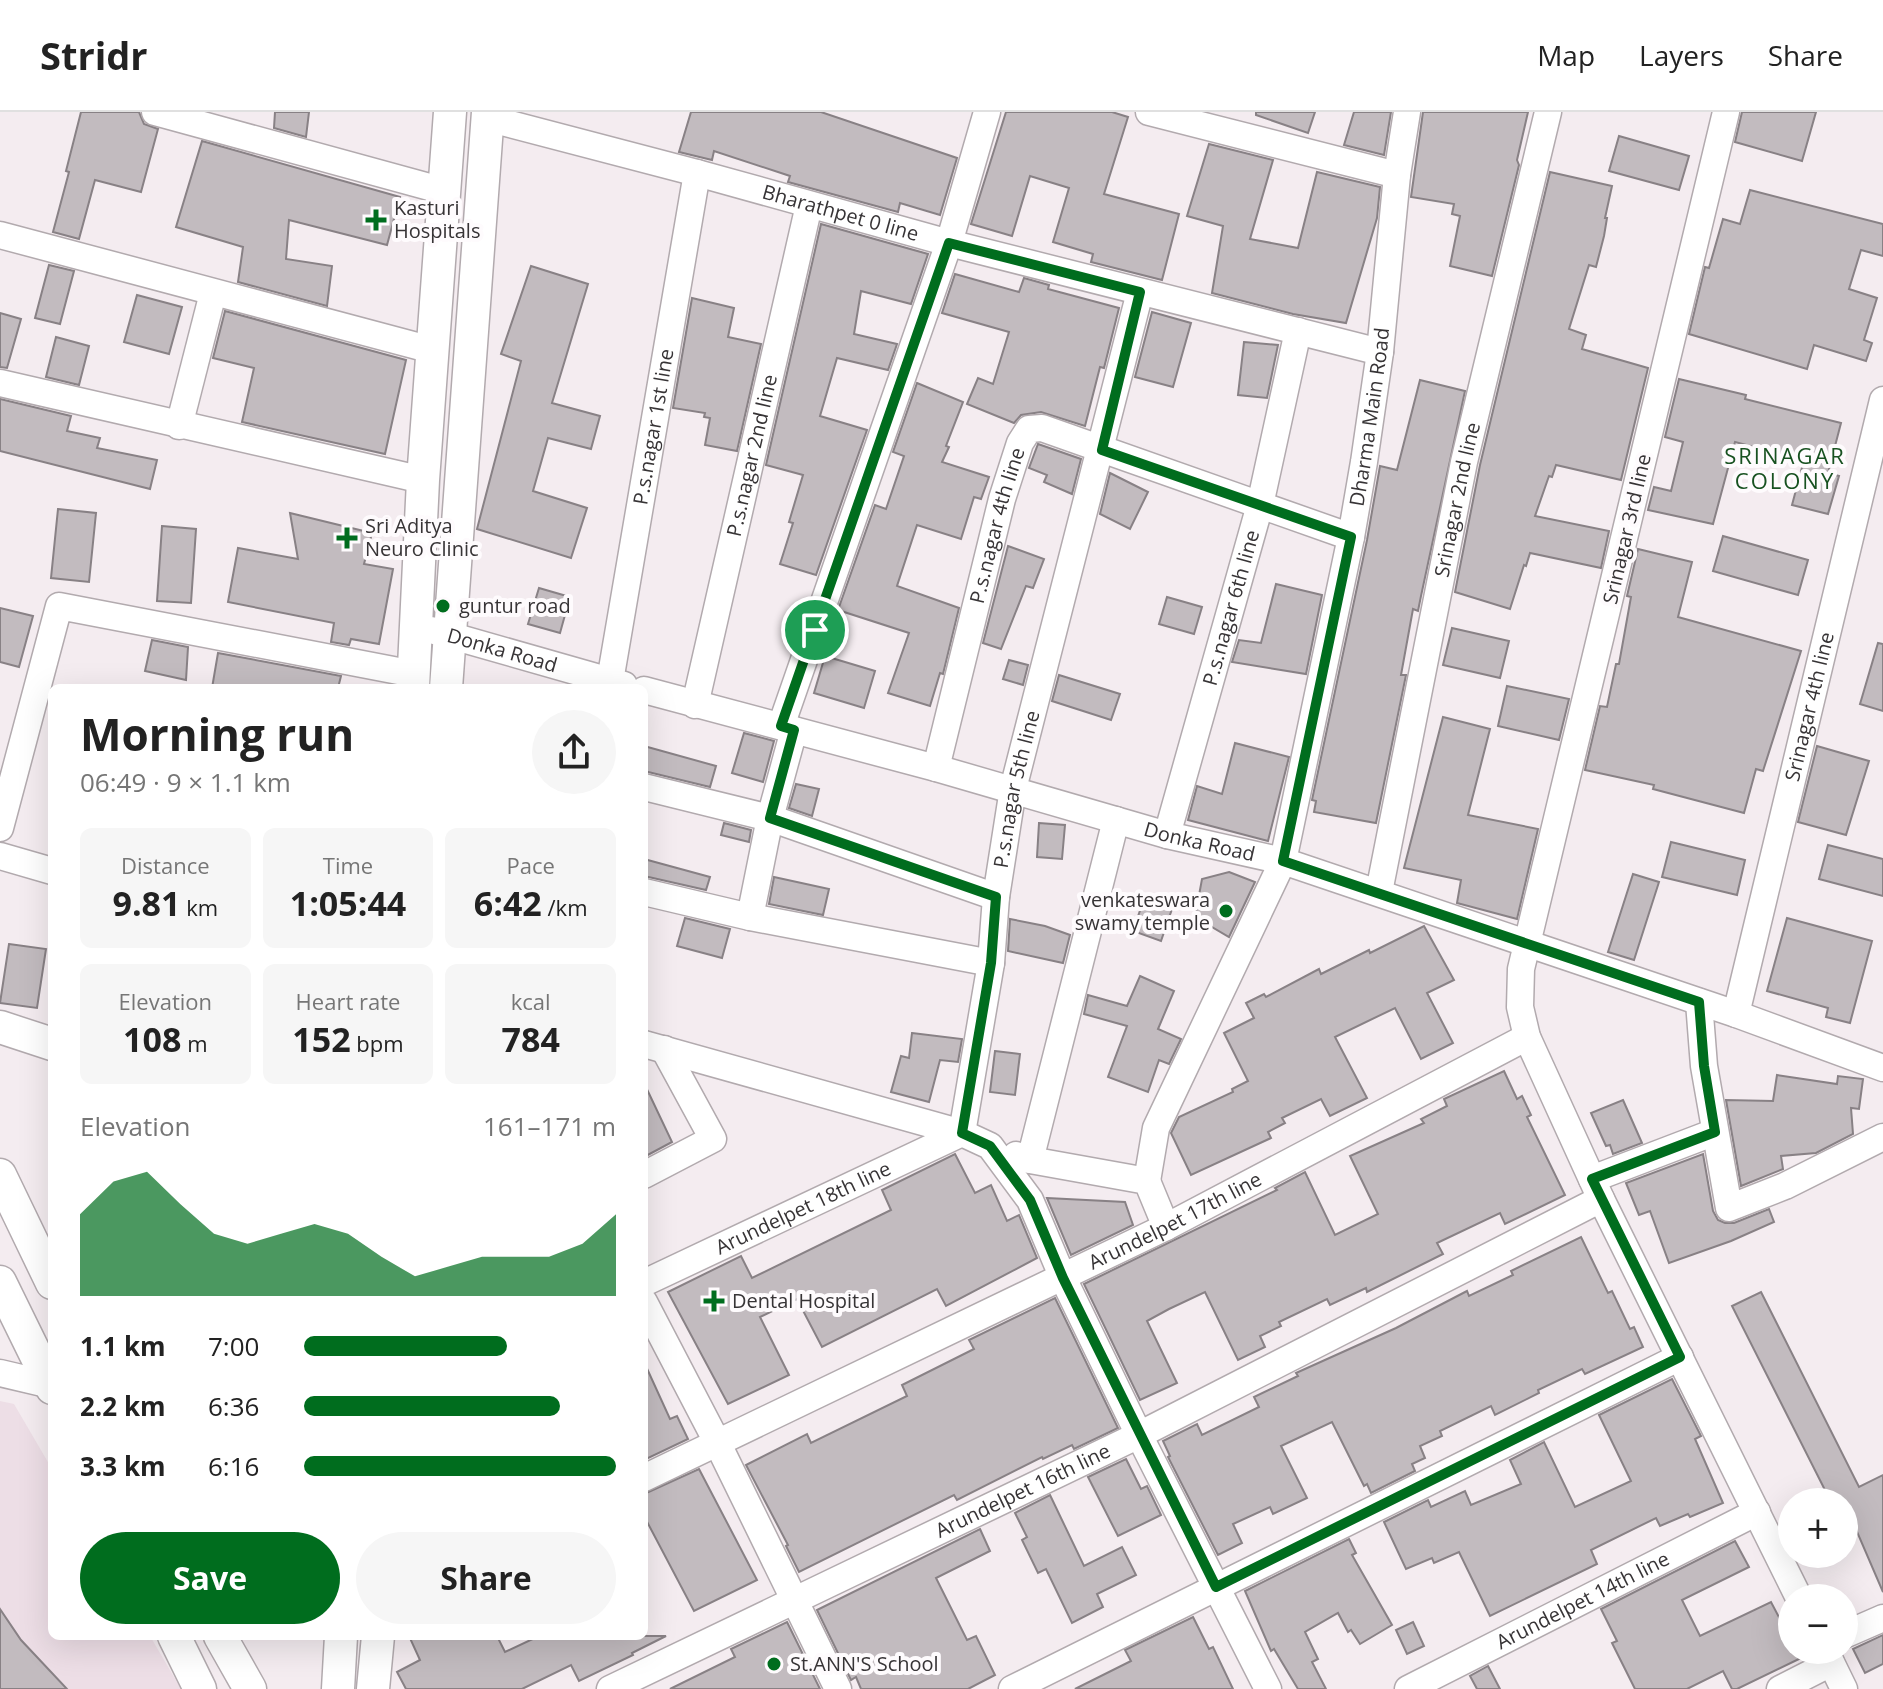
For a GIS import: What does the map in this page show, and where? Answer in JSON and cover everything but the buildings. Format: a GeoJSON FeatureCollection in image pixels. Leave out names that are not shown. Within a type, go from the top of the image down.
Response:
{"type":"FeatureCollection","features":[{"type":"Feature","properties":{"kind":"main road"},"geometry":{"type":"LineString","coordinates":[[413,681],[423,480],[450,112]]}},
{"type":"Feature","properties":{"kind":"main road"},"geometry":{"type":"LineString","coordinates":[[446,684],[488,115]]}},
{"type":"Feature","properties":{"kind":"main road"},"geometry":{"type":"LineString","coordinates":[[0,1027],[48,1041]]}},
{"type":"Feature","properties":{"kind":"main road"},"geometry":{"type":"LineString","coordinates":[[0,1175],[41,1238],[48,1267]]}},
{"type":"Feature","properties":{"kind":"main road"},"geometry":{"type":"LineString","coordinates":[[0,1282],[48,1381]]}},
{"type":"Feature","properties":{"kind":"main road"},"geometry":{"type":"LineString","coordinates":[[176,1640],[200,1689]]}},
{"type":"Feature","properties":{"kind":"main road"},"geometry":{"type":"LineString","coordinates":[[222,1640],[250,1689]]}},
{"type":"Feature","properties":{"kind":"main road"},"geometry":{"type":"LineString","coordinates":[[338,1689],[341,1640]]}},
{"type":"Feature","properties":{"kind":"main road"},"geometry":{"type":"LineString","coordinates":[[373,1689],[378,1640]]}},
{"type":"Feature","properties":{"kind":"street"},"geometry":{"type":"LineString","coordinates":[[155,112],[444,191]]}},
{"type":"Feature","properties":{"kind":"street"},"geometry":{"type":"LineString","coordinates":[[750,917],[788,728],[949,243],[987,112]]}},
{"type":"Feature","properties":{"kind":"street"},"geometry":{"type":"LineString","coordinates":[[1149,112],[1397,175]]}},
{"type":"Feature","properties":{"kind":"street","name":"Dharma Main Road"},"geometry":{"type":"LineString","coordinates":[[1147,1181],[1156,1128],[1283,861],[1351,537],[1380,352],[1397,175],[1407,112]]}},
{"type":"Feature","properties":{"kind":"street","name":"Srinagar 2nd line"},"geometry":{"type":"LineString","coordinates":[[1379,892],[1464,462],[1548,112]]}},
{"type":"Feature","properties":{"kind":"street","name":"Srinagar 3rd line"},"geometry":{"type":"LineString","coordinates":[[1726,112],[1519,987],[1527,1037],[1596,1189],[1792,1584]]}},
{"type":"Feature","properties":{"kind":"street","name":"Bharathpet 0 line"},"geometry":{"type":"LineString","coordinates":[[488,115],[949,243],[1380,352]]}},
{"type":"Feature","properties":{"kind":"street","name":"P.s.nagar 1st line"},"geometry":{"type":"LineString","coordinates":[[610,681],[697,173]]}},
{"type":"Feature","properties":{"kind":"street","name":"P.s.nagar 2nd line"},"geometry":{"type":"LineString","coordinates":[[695,705],[809,205]]}},
{"type":"Feature","properties":{"kind":"street"},"geometry":{"type":"LineString","coordinates":[[0,235],[432,350]]}},
{"type":"Feature","properties":{"kind":"street","name":"P.s.nagar 5th line"},"geometry":{"type":"LineString","coordinates":[[962,1133],[991,963],[996,897],[1013,789],[1140,292]]}},
{"type":"Feature","properties":{"kind":"street"},"geometry":{"type":"LineString","coordinates":[[179,426],[213,293]]}},
{"type":"Feature","properties":{"kind":"street","name":"P.s.nagar 6th line"},"geometry":{"type":"LineString","coordinates":[[1167,835],[1260,505],[1298,331]]}},
{"type":"Feature","properties":{"kind":"street"},"geometry":{"type":"LineString","coordinates":[[0,383],[423,480]]}},
{"type":"Feature","properties":{"kind":"street","name":"Srinagar 4th line"},"geometry":{"type":"LineString","coordinates":[[1736,1014],[1882,411]]}},
{"type":"Feature","properties":{"kind":"street","name":"P.s.nagar 4th line"},"geometry":{"type":"LineString","coordinates":[[936,768],[1002,499],[1020,443],[1029,429],[1034,427],[1351,537]]}},
{"type":"Feature","properties":{"kind":"street"},"geometry":{"type":"LineString","coordinates":[[0,828],[59,606],[413,681]]}},
{"type":"Feature","properties":{"kind":"street","name":"Donka Road"},"geometry":{"type":"LineString","coordinates":[[416,627],[621,684]]}},
{"type":"Feature","properties":{"kind":"street","name":"Donka Road"},"geometry":{"type":"LineString","coordinates":[[648,691],[1013,789],[1167,835],[1283,861],[1736,1014],[1883,1068]]}},
{"type":"Feature","properties":{"kind":"street"},"geometry":{"type":"LineString","coordinates":[[648,788],[770,818],[996,897]]}},
{"type":"Feature","properties":{"kind":"street"},"geometry":{"type":"LineString","coordinates":[[1030,1160],[1116,820]]}},
{"type":"Feature","properties":{"kind":"street"},"geometry":{"type":"LineString","coordinates":[[0,856],[48,870]]}},
{"type":"Feature","properties":{"kind":"street"},"geometry":{"type":"LineString","coordinates":[[648,893],[750,917],[991,963]]}},
{"type":"Feature","properties":{"kind":"street"},"geometry":{"type":"LineString","coordinates":[[1699,1002],[1704,1066],[1729,1208],[1785,1186],[1883,1137]]}},
{"type":"Feature","properties":{"kind":"street","name":"Arundelpet 17th line"},"geometry":{"type":"LineString","coordinates":[[648,1476],[1166,1227],[1527,1037]]}},
{"type":"Feature","properties":{"kind":"street"},"geometry":{"type":"LineString","coordinates":[[654,1046],[962,1133],[1030,1160],[1147,1181],[1166,1227]]}},
{"type":"Feature","properties":{"kind":"street"},"geometry":{"type":"LineString","coordinates":[[648,1173],[713,1139],[654,1046]]}},
{"type":"Feature","properties":{"kind":"street","name":"Arundelpet 16th line"},"geometry":{"type":"LineString","coordinates":[[610,1689],[1139,1435],[1596,1189],[1715,1132]]}},
{"type":"Feature","properties":{"kind":"street","name":"Arundelpet 18th line"},"geometry":{"type":"LineString","coordinates":[[648,1281],[962,1133]]}},
{"type":"Feature","properties":{"kind":"street"},"geometry":{"type":"LineString","coordinates":[[990,1146],[1030,1200],[1063,1278],[1139,1435],[1268,1689]]}},
{"type":"Feature","properties":{"kind":"street"},"geometry":{"type":"LineString","coordinates":[[648,1310],[717,1442],[838,1689]]}},
{"type":"Feature","properties":{"kind":"street"},"geometry":{"type":"LineString","coordinates":[[1012,1689],[1680,1357]]}},
{"type":"Feature","properties":{"kind":"street"},"geometry":{"type":"LineString","coordinates":[[0,1373],[48,1386]]}},
{"type":"Feature","properties":{"kind":"street","name":"Arundelpet 14th line"},"geometry":{"type":"LineString","coordinates":[[1408,1689],[1757,1512]]}},
{"type":"Feature","properties":{"kind":"street"},"geometry":{"type":"LineString","coordinates":[[1858,1629],[1883,1618]]}},
{"type":"Feature","properties":{"kind":"street"},"geometry":{"type":"LineString","coordinates":[[1780,1689],[1816,1664]]}},
{"type":"Feature","properties":{"kind":"street"},"geometry":{"type":"LineString","coordinates":[[1832,1664],[1844,1689]]}},
{"type":"Feature","properties":{"kind":"shaded area"},"geometry":{"type":"Polygon","coordinates":[[[0,1401],[14,1404],[48,1462],[48,1640],[152,1640],[181,1689],[0,1689],[0,1401]]]}},
{"type":"Feature","properties":{"kind":"place","name":"Kasturi Hospitals"},"geometry":{"type":"Point","coordinates":[376,220]}},
{"type":"Feature","properties":{"kind":"place","name":"Sri Aditya Neuro Clinic"},"geometry":{"type":"Point","coordinates":[347,538]}},
{"type":"Feature","properties":{"kind":"place","name":"guntur road"},"geometry":{"type":"Point","coordinates":[443,606]}},
{"type":"Feature","properties":{"kind":"place","name":"venkateswara swamy temple"},"geometry":{"type":"Point","coordinates":[1226,911]}},
{"type":"Feature","properties":{"kind":"place","name":"Dental Hospital"},"geometry":{"type":"Point","coordinates":[714,1301]}},
{"type":"Feature","properties":{"kind":"place","name":"St.ANN'S School"},"geometry":{"type":"Point","coordinates":[774,1664]}},
{"type":"Feature","properties":{"kind":"district","name":"SRINAGAR COLONY"},"geometry":{"type":"Point","coordinates":[1785,468]}},
{"type":"Feature","properties":{"kind":"route"},"geometry":{"type":"LineString","coordinates":[[949,243],[1140,292],[1102,450],[1351,537],[1283,861],[1699,1002],[1704,1066],[1715,1132],[1592,1179],[1680,1357],[1216,1587],[1063,1278],[1030,1200],[990,1146],[962,1133],[991,963],[996,897],[770,818],[794,730],[781,726],[815,630],[949,243]]}}]}
